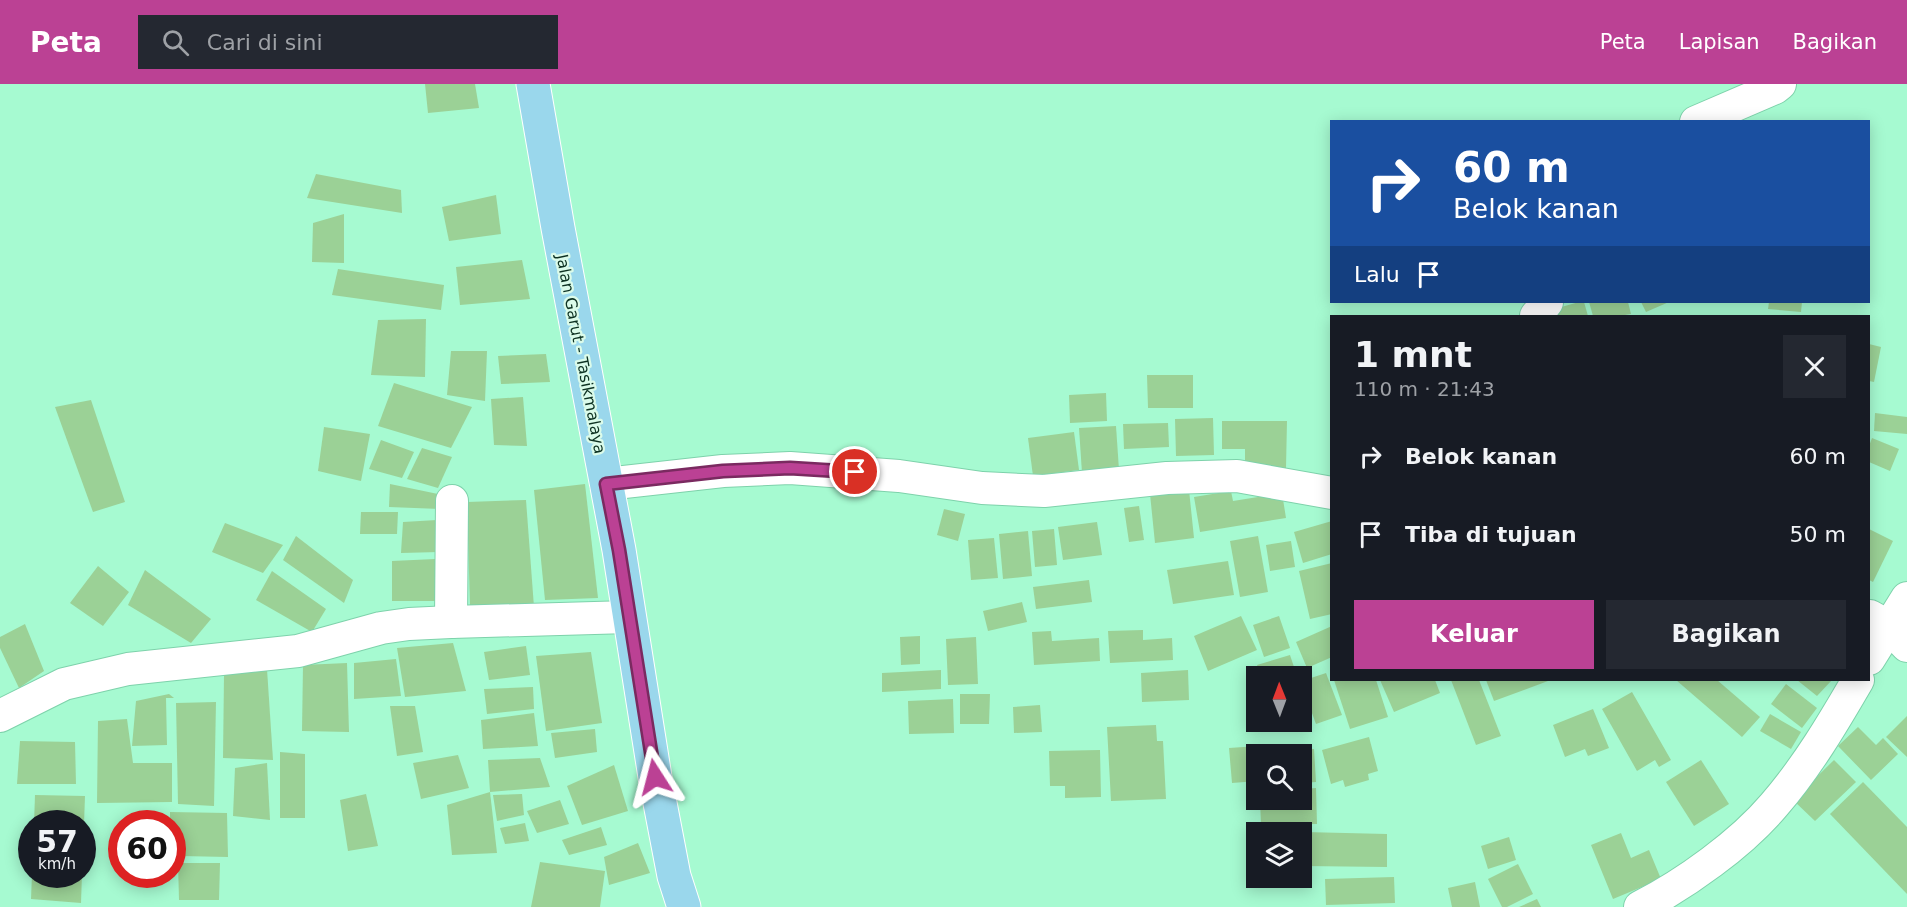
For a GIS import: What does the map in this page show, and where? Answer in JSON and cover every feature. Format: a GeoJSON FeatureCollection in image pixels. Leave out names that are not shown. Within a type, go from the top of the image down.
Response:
{"type":"FeatureCollection","features":[{"type":"Feature","properties":{"kind":"main road","name":"Jalan Garut - Tasikmalaya"},"geometry":{"type":"LineString","coordinates":[[533,84],[619,550],[657,788],[674,876],[684,907]]}},
{"type":"Feature","properties":{"kind":"street"},"geometry":{"type":"LineString","coordinates":[[1701,120],[1776,88],[1780,84]]}},
{"type":"Feature","properties":{"kind":"street"},"geometry":{"type":"LineString","coordinates":[[1537,315],[1546,303]]}},
{"type":"Feature","properties":{"kind":"street"},"geometry":{"type":"LineString","coordinates":[[606,484],[723,471],[790,468],[899,476],[981,488],[1044,491],[1167,478],[1237,476],[1330,493]]}},
{"type":"Feature","properties":{"kind":"street"},"geometry":{"type":"LineString","coordinates":[[451,621],[452,501]]}},
{"type":"Feature","properties":{"kind":"street"},"geometry":{"type":"LineString","coordinates":[[1870,658],[1907,598]]}},
{"type":"Feature","properties":{"kind":"street"},"geometry":{"type":"LineString","coordinates":[[0,716],[64,684],[128,669],[298,651],[381,628],[451,621],[629,617]]}},
{"type":"Feature","properties":{"kind":"street"},"geometry":{"type":"LineString","coordinates":[[1640,907],[1700,869],[1734,844],[1773,807],[1804,767],[1857,681]]}},
{"type":"Feature","properties":{"kind":"building"},"geometry":{"type":"Polygon","coordinates":[[[425,84],[475,84],[479,108],[428,113],[425,84]]]}},
{"type":"Feature","properties":{"kind":"building"},"geometry":{"type":"Polygon","coordinates":[[[316,174],[401,190],[402,213],[307,198],[316,174]]]}},
{"type":"Feature","properties":{"kind":"building"},"geometry":{"type":"Polygon","coordinates":[[[496,195],[501,234],[449,241],[442,207],[496,195]]]}},
{"type":"Feature","properties":{"kind":"building"},"geometry":{"type":"Polygon","coordinates":[[[344,214],[344,263],[312,262],[313,223],[344,214]]]}},
{"type":"Feature","properties":{"kind":"building"},"geometry":{"type":"Polygon","coordinates":[[[522,260],[530,299],[460,305],[456,267],[522,260]]]}},
{"type":"Feature","properties":{"kind":"building"},"geometry":{"type":"Polygon","coordinates":[[[338,269],[444,285],[441,310],[332,295],[338,269]]]}},
{"type":"Feature","properties":{"kind":"building"},"geometry":{"type":"Polygon","coordinates":[[[1575,303],[1584,303],[1588,315],[1541,315],[1540,313],[1575,303]]]}},
{"type":"Feature","properties":{"kind":"building"},"geometry":{"type":"Polygon","coordinates":[[[1589,303],[1628,303],[1631,314],[1625,315],[1593,315],[1589,303]]]}},
{"type":"Feature","properties":{"kind":"building"},"geometry":{"type":"Polygon","coordinates":[[[1642,303],[1667,303],[1646,312],[1642,303]]]}},
{"type":"Feature","properties":{"kind":"building"},"geometry":{"type":"Polygon","coordinates":[[[1769,303],[1802,303],[1801,312],[1768,309],[1769,303]]]}},
{"type":"Feature","properties":{"kind":"building"},"geometry":{"type":"Polygon","coordinates":[[[426,319],[425,377],[371,375],[378,320],[426,319]]]}},
{"type":"Feature","properties":{"kind":"building"},"geometry":{"type":"Polygon","coordinates":[[[1870,344],[1881,347],[1874,382],[1870,381],[1870,344]]]}},
{"type":"Feature","properties":{"kind":"building"},"geometry":{"type":"Polygon","coordinates":[[[451,351],[487,351],[485,401],[447,395],[451,351]]]}},
{"type":"Feature","properties":{"kind":"building"},"geometry":{"type":"Polygon","coordinates":[[[546,354],[550,382],[501,384],[498,356],[546,354]]]}},
{"type":"Feature","properties":{"kind":"building"},"geometry":{"type":"Polygon","coordinates":[[[1147,375],[1193,375],[1193,408],[1148,408],[1147,375]]]}},
{"type":"Feature","properties":{"kind":"building"},"geometry":{"type":"Polygon","coordinates":[[[394,383],[472,407],[451,448],[378,426],[394,383]]]}},
{"type":"Feature","properties":{"kind":"building"},"geometry":{"type":"Polygon","coordinates":[[[1106,393],[1107,421],[1070,423],[1069,395],[1106,393]]]}},
{"type":"Feature","properties":{"kind":"building"},"geometry":{"type":"Polygon","coordinates":[[[523,397],[527,446],[494,445],[491,399],[523,397]]]}},
{"type":"Feature","properties":{"kind":"building"},"geometry":{"type":"Polygon","coordinates":[[[91,400],[125,502],[93,512],[55,407],[91,400]]]}},
{"type":"Feature","properties":{"kind":"building"},"geometry":{"type":"Polygon","coordinates":[[[1875,413],[1907,417],[1907,434],[1874,431],[1875,413]]]}},
{"type":"Feature","properties":{"kind":"building"},"geometry":{"type":"Polygon","coordinates":[[[1213,418],[1214,455],[1176,456],[1175,419],[1213,418]]]}},
{"type":"Feature","properties":{"kind":"building"},"geometry":{"type":"Polygon","coordinates":[[[1222,421],[1287,421],[1286,468],[1245,468],[1245,449],[1222,449],[1222,421]]]}},
{"type":"Feature","properties":{"kind":"building"},"geometry":{"type":"Polygon","coordinates":[[[1168,423],[1169,447],[1124,449],[1123,424],[1168,423]]]}},
{"type":"Feature","properties":{"kind":"building"},"geometry":{"type":"Polygon","coordinates":[[[1116,426],[1119,470],[1082,473],[1079,428],[1116,426]]]}},
{"type":"Feature","properties":{"kind":"building"},"geometry":{"type":"Polygon","coordinates":[[[324,427],[370,434],[361,481],[318,471],[324,427]]]}},
{"type":"Feature","properties":{"kind":"building"},"geometry":{"type":"Polygon","coordinates":[[[1074,432],[1079,470],[1033,476],[1028,438],[1074,432]]]}},
{"type":"Feature","properties":{"kind":"building"},"geometry":{"type":"Polygon","coordinates":[[[1872,438],[1899,449],[1890,471],[1870,462],[1872,438]]]}},
{"type":"Feature","properties":{"kind":"building"},"geometry":{"type":"Polygon","coordinates":[[[381,440],[414,452],[402,478],[369,469],[381,440]]]}},
{"type":"Feature","properties":{"kind":"building"},"geometry":{"type":"Polygon","coordinates":[[[422,448],[452,457],[438,488],[407,479],[422,448]]]}},
{"type":"Feature","properties":{"kind":"building"},"geometry":{"type":"Polygon","coordinates":[[[390,484],[438,494],[440,509],[389,507],[390,484]]]}},
{"type":"Feature","properties":{"kind":"building"},"geometry":{"type":"Polygon","coordinates":[[[585,484],[598,598],[545,600],[534,490],[585,484]]]}},
{"type":"Feature","properties":{"kind":"building"},"geometry":{"type":"Polygon","coordinates":[[[1189,490],[1194,538],[1155,543],[1150,494],[1189,490]]]}},
{"type":"Feature","properties":{"kind":"building"},"geometry":{"type":"Polygon","coordinates":[[[1231,491],[1233,501],[1282,493],[1286,518],[1200,532],[1194,497],[1231,491]]]}},
{"type":"Feature","properties":{"kind":"building"},"geometry":{"type":"Polygon","coordinates":[[[526,500],[534,607],[470,607],[467,502],[526,500]]]}},
{"type":"Feature","properties":{"kind":"building"},"geometry":{"type":"Polygon","coordinates":[[[1139,506],[1144,540],[1129,542],[1124,508],[1139,506]]]}},
{"type":"Feature","properties":{"kind":"building"},"geometry":{"type":"Polygon","coordinates":[[[944,509],[965,514],[958,541],[937,535],[944,509]]]}},
{"type":"Feature","properties":{"kind":"building"},"geometry":{"type":"Polygon","coordinates":[[[361,512],[398,512],[397,534],[360,534],[361,512]]]}},
{"type":"Feature","properties":{"kind":"building"},"geometry":{"type":"Polygon","coordinates":[[[437,520],[439,552],[401,553],[403,522],[437,520]]]}},
{"type":"Feature","properties":{"kind":"building"},"geometry":{"type":"Polygon","coordinates":[[[1097,522],[1102,555],[1063,560],[1058,527],[1097,522]]]}},
{"type":"Feature","properties":{"kind":"building"},"geometry":{"type":"Polygon","coordinates":[[[1330,522],[1330,555],[1303,563],[1294,532],[1330,522]]]}},
{"type":"Feature","properties":{"kind":"building"},"geometry":{"type":"Polygon","coordinates":[[[225,523],[283,545],[263,573],[212,552],[225,523]]]}},
{"type":"Feature","properties":{"kind":"building"},"geometry":{"type":"Polygon","coordinates":[[[1054,529],[1057,565],[1035,567],[1032,531],[1054,529]]]}},
{"type":"Feature","properties":{"kind":"building"},"geometry":{"type":"Polygon","coordinates":[[[1870,530],[1893,541],[1873,582],[1870,580],[1870,530]]]}},
{"type":"Feature","properties":{"kind":"building"},"geometry":{"type":"Polygon","coordinates":[[[1028,531],[1032,576],[1003,579],[999,534],[1028,531]]]}},
{"type":"Feature","properties":{"kind":"building"},"geometry":{"type":"Polygon","coordinates":[[[296,536],[353,580],[344,603],[283,560],[296,536]]]}},
{"type":"Feature","properties":{"kind":"building"},"geometry":{"type":"Polygon","coordinates":[[[1258,536],[1268,592],[1240,597],[1230,541],[1258,536]]]}},
{"type":"Feature","properties":{"kind":"building"},"geometry":{"type":"Polygon","coordinates":[[[994,538],[998,578],[971,580],[968,540],[994,538]]]}},
{"type":"Feature","properties":{"kind":"building"},"geometry":{"type":"Polygon","coordinates":[[[1291,541],[1295,567],[1270,571],[1266,545],[1291,541]]]}},
{"type":"Feature","properties":{"kind":"building"},"geometry":{"type":"Polygon","coordinates":[[[435,559],[436,601],[392,601],[392,561],[435,559]]]}},
{"type":"Feature","properties":{"kind":"building"},"geometry":{"type":"Polygon","coordinates":[[[1228,561],[1234,595],[1173,604],[1167,570],[1228,561]]]}},
{"type":"Feature","properties":{"kind":"building"},"geometry":{"type":"Polygon","coordinates":[[[1330,563],[1330,614],[1310,619],[1299,571],[1330,563]]]}},
{"type":"Feature","properties":{"kind":"building"},"geometry":{"type":"Polygon","coordinates":[[[98,566],[129,592],[103,626],[70,603],[98,566]]]}},
{"type":"Feature","properties":{"kind":"building"},"geometry":{"type":"Polygon","coordinates":[[[145,570],[211,619],[191,643],[128,605],[145,570]]]}},
{"type":"Feature","properties":{"kind":"building"},"geometry":{"type":"Polygon","coordinates":[[[272,571],[326,609],[312,632],[256,600],[272,571]]]}},
{"type":"Feature","properties":{"kind":"building"},"geometry":{"type":"Polygon","coordinates":[[[1089,580],[1092,602],[1036,609],[1033,587],[1089,580]]]}},
{"type":"Feature","properties":{"kind":"building"},"geometry":{"type":"Polygon","coordinates":[[[1022,602],[1027,622],[988,631],[983,611],[1022,602]]]}},
{"type":"Feature","properties":{"kind":"building"},"geometry":{"type":"Polygon","coordinates":[[[1241,616],[1257,650],[1208,671],[1194,636],[1241,616]]]}},
{"type":"Feature","properties":{"kind":"building"},"geometry":{"type":"Polygon","coordinates":[[[1279,616],[1290,648],[1264,657],[1253,625],[1279,616]]]}},
{"type":"Feature","properties":{"kind":"building"},"geometry":{"type":"Polygon","coordinates":[[[25,624],[44,671],[19,688],[0,648],[0,637],[25,624]]]}},
{"type":"Feature","properties":{"kind":"building"},"geometry":{"type":"Polygon","coordinates":[[[1330,627],[1330,658],[1306,666],[1296,642],[1330,627]]]}},
{"type":"Feature","properties":{"kind":"building"},"geometry":{"type":"Polygon","coordinates":[[[1143,630],[1143,640],[1172,638],[1173,660],[1110,663],[1108,631],[1143,630]]]}},
{"type":"Feature","properties":{"kind":"building"},"geometry":{"type":"Polygon","coordinates":[[[1051,631],[1052,641],[1099,638],[1100,661],[1034,665],[1032,632],[1051,631]]]}},
{"type":"Feature","properties":{"kind":"building"},"geometry":{"type":"Polygon","coordinates":[[[920,636],[920,664],[901,665],[900,637],[920,636]]]}},
{"type":"Feature","properties":{"kind":"building"},"geometry":{"type":"Polygon","coordinates":[[[976,637],[978,684],[948,685],[946,639],[976,637]]]}},
{"type":"Feature","properties":{"kind":"building"},"geometry":{"type":"Polygon","coordinates":[[[453,643],[466,691],[405,697],[397,648],[453,643]]]}},
{"type":"Feature","properties":{"kind":"building"},"geometry":{"type":"Polygon","coordinates":[[[526,646],[530,675],[489,680],[484,652],[526,646]]]}},
{"type":"Feature","properties":{"kind":"building"},"geometry":{"type":"Polygon","coordinates":[[[591,652],[602,723],[546,731],[536,656],[591,652]]]}},
{"type":"Feature","properties":{"kind":"building"},"geometry":{"type":"Polygon","coordinates":[[[1290,655],[1294,666],[1257,666],[1290,655]]]}},
{"type":"Feature","properties":{"kind":"building"},"geometry":{"type":"Polygon","coordinates":[[[396,659],[401,696],[354,699],[354,663],[396,659]]]}},
{"type":"Feature","properties":{"kind":"building"},"geometry":{"type":"Polygon","coordinates":[[[347,663],[349,732],[302,731],[303,665],[347,663]]]}},
{"type":"Feature","properties":{"kind":"building"},"geometry":{"type":"Polygon","coordinates":[[[267,669],[273,760],[223,758],[224,675],[267,669]]]}},
{"type":"Feature","properties":{"kind":"building"},"geometry":{"type":"Polygon","coordinates":[[[941,670],[941,689],[882,692],[882,673],[941,670]]]}},
{"type":"Feature","properties":{"kind":"building"},"geometry":{"type":"Polygon","coordinates":[[[1188,670],[1189,700],[1142,702],[1141,673],[1188,670]]]}},
{"type":"Feature","properties":{"kind":"building"},"geometry":{"type":"Polygon","coordinates":[[[1326,673],[1342,715],[1316,724],[1312,713],[1312,678],[1326,673]]]}},
{"type":"Feature","properties":{"kind":"building"},"geometry":{"type":"Polygon","coordinates":[[[1334,681],[1376,681],[1388,717],[1350,729],[1334,681]]]}},
{"type":"Feature","properties":{"kind":"building"},"geometry":{"type":"Polygon","coordinates":[[[1380,681],[1435,681],[1440,693],[1394,712],[1380,681]]]}},
{"type":"Feature","properties":{"kind":"building"},"geometry":{"type":"Polygon","coordinates":[[[1451,681],[1479,681],[1501,736],[1476,745],[1451,681]]]}},
{"type":"Feature","properties":{"kind":"building"},"geometry":{"type":"Polygon","coordinates":[[[1486,681],[1548,681],[1494,701],[1486,681]]]}},
{"type":"Feature","properties":{"kind":"building"},"geometry":{"type":"Polygon","coordinates":[[[1677,681],[1718,681],[1760,717],[1742,737],[1677,681]]]}},
{"type":"Feature","properties":{"kind":"building"},"geometry":{"type":"Polygon","coordinates":[[[1798,681],[1831,681],[1817,696],[1798,681]]]}},
{"type":"Feature","properties":{"kind":"building"},"geometry":{"type":"Polygon","coordinates":[[[1786,684],[1817,708],[1802,728],[1771,704],[1786,684]]]}},
{"type":"Feature","properties":{"kind":"building"},"geometry":{"type":"Polygon","coordinates":[[[533,687],[534,709],[487,714],[484,689],[533,687]]]}},
{"type":"Feature","properties":{"kind":"building"},"geometry":{"type":"Polygon","coordinates":[[[1632,692],[1671,760],[1659,767],[1655,760],[1637,771],[1602,709],[1632,692]]]}},
{"type":"Feature","properties":{"kind":"building"},"geometry":{"type":"Polygon","coordinates":[[[169,694],[174,698],[166,698],[167,745],[132,746],[136,701],[169,694]]]}},
{"type":"Feature","properties":{"kind":"building"},"geometry":{"type":"Polygon","coordinates":[[[960,694],[990,694],[989,724],[960,724],[960,694]]]}},
{"type":"Feature","properties":{"kind":"building"},"geometry":{"type":"Polygon","coordinates":[[[953,699],[954,733],[909,734],[908,701],[953,699]]]}},
{"type":"Feature","properties":{"kind":"building"},"geometry":{"type":"Polygon","coordinates":[[[216,702],[214,806],[178,804],[176,703],[216,702]]]}},
{"type":"Feature","properties":{"kind":"building"},"geometry":{"type":"Polygon","coordinates":[[[1040,705],[1042,732],[1014,733],[1013,707],[1040,705]]]}},
{"type":"Feature","properties":{"kind":"building"},"geometry":{"type":"Polygon","coordinates":[[[390,706],[415,706],[423,752],[397,756],[390,706]]]}},
{"type":"Feature","properties":{"kind":"building"},"geometry":{"type":"Polygon","coordinates":[[[1593,709],[1609,748],[1588,756],[1585,749],[1565,757],[1553,725],[1593,709]]]}},
{"type":"Feature","properties":{"kind":"building"},"geometry":{"type":"Polygon","coordinates":[[[534,713],[538,746],[483,749],[481,720],[534,713]]]}},
{"type":"Feature","properties":{"kind":"building"},"geometry":{"type":"Polygon","coordinates":[[[1770,714],[1801,732],[1791,749],[1760,731],[1770,714]]]}},
{"type":"Feature","properties":{"kind":"building"},"geometry":{"type":"Polygon","coordinates":[[[1907,716],[1907,757],[1886,737],[1907,716]]]}},
{"type":"Feature","properties":{"kind":"building"},"geometry":{"type":"Polygon","coordinates":[[[127,719],[133,763],[172,763],[172,802],[97,803],[98,721],[127,719]]]}},
{"type":"Feature","properties":{"kind":"building"},"geometry":{"type":"Polygon","coordinates":[[[1156,725],[1157,741],[1163,741],[1166,799],[1111,801],[1107,727],[1156,725]]]}},
{"type":"Feature","properties":{"kind":"building"},"geometry":{"type":"Polygon","coordinates":[[[1858,727],[1876,745],[1883,738],[1898,754],[1871,780],[1838,746],[1858,727]]]}},
{"type":"Feature","properties":{"kind":"building"},"geometry":{"type":"Polygon","coordinates":[[[595,729],[597,752],[555,758],[551,733],[595,729]]]}},
{"type":"Feature","properties":{"kind":"building"},"geometry":{"type":"Polygon","coordinates":[[[1369,737],[1378,771],[1368,774],[1369,780],[1345,787],[1343,780],[1331,784],[1322,750],[1369,737]]]}},
{"type":"Feature","properties":{"kind":"building"},"geometry":{"type":"Polygon","coordinates":[[[20,741],[75,742],[76,784],[17,784],[20,741]]]}},
{"type":"Feature","properties":{"kind":"building"},"geometry":{"type":"Polygon","coordinates":[[[1246,747],[1246,782],[1232,783],[1229,748],[1246,747]]]}},
{"type":"Feature","properties":{"kind":"building"},"geometry":{"type":"Polygon","coordinates":[[[1312,749],[1314,749],[1316,782],[1312,782],[1312,749]]]}},
{"type":"Feature","properties":{"kind":"building"},"geometry":{"type":"Polygon","coordinates":[[[1100,750],[1101,797],[1065,798],[1065,786],[1050,786],[1049,751],[1100,750]]]}},
{"type":"Feature","properties":{"kind":"building"},"geometry":{"type":"Polygon","coordinates":[[[280,752],[305,754],[305,818],[280,818],[280,752]]]}},
{"type":"Feature","properties":{"kind":"building"},"geometry":{"type":"Polygon","coordinates":[[[458,755],[469,788],[421,799],[413,763],[458,755]]]}},
{"type":"Feature","properties":{"kind":"building"},"geometry":{"type":"Polygon","coordinates":[[[540,758],[550,787],[490,792],[488,760],[540,758]]]}},
{"type":"Feature","properties":{"kind":"building"},"geometry":{"type":"Polygon","coordinates":[[[1701,760],[1729,804],[1694,826],[1666,782],[1701,760]]]}},
{"type":"Feature","properties":{"kind":"building"},"geometry":{"type":"Polygon","coordinates":[[[1834,760],[1856,782],[1815,821],[1793,800],[1834,760]]]}},
{"type":"Feature","properties":{"kind":"building"},"geometry":{"type":"Polygon","coordinates":[[[267,763],[270,820],[233,816],[235,768],[267,763]]]}},
{"type":"Feature","properties":{"kind":"building"},"geometry":{"type":"Polygon","coordinates":[[[614,765],[628,811],[582,825],[567,786],[614,765]]]}},
{"type":"Feature","properties":{"kind":"building"},"geometry":{"type":"Polygon","coordinates":[[[1863,782],[1907,827],[1907,894],[1830,814],[1863,782]]]}},
{"type":"Feature","properties":{"kind":"building"},"geometry":{"type":"Polygon","coordinates":[[[1312,788],[1316,788],[1317,824],[1312,824],[1312,822],[1261,822],[1260,810],[1312,810],[1312,788]]]}},
{"type":"Feature","properties":{"kind":"building"},"geometry":{"type":"Polygon","coordinates":[[[490,792],[497,853],[452,855],[447,805],[490,792]]]}},
{"type":"Feature","properties":{"kind":"building"},"geometry":{"type":"Polygon","coordinates":[[[366,794],[378,846],[348,851],[340,800],[366,794]]]}},
{"type":"Feature","properties":{"kind":"building"},"geometry":{"type":"Polygon","coordinates":[[[522,794],[524,815],[497,821],[493,795],[522,794]]]}},
{"type":"Feature","properties":{"kind":"building"},"geometry":{"type":"Polygon","coordinates":[[[35,795],[85,796],[84,810],[34,810],[35,795]]]}},
{"type":"Feature","properties":{"kind":"building"},"geometry":{"type":"Polygon","coordinates":[[[560,800],[569,824],[537,833],[527,811],[560,800]]]}},
{"type":"Feature","properties":{"kind":"building"},"geometry":{"type":"Polygon","coordinates":[[[186,812],[227,813],[228,857],[186,856],[186,812]]]}},
{"type":"Feature","properties":{"kind":"building"},"geometry":{"type":"Polygon","coordinates":[[[525,823],[529,841],[505,844],[500,828],[525,823]]]}},
{"type":"Feature","properties":{"kind":"building"},"geometry":{"type":"Polygon","coordinates":[[[601,827],[607,845],[569,855],[562,840],[601,827]]]}},
{"type":"Feature","properties":{"kind":"building"},"geometry":{"type":"Polygon","coordinates":[[[1312,832],[1387,834],[1387,867],[1312,866],[1312,832]]]}},
{"type":"Feature","properties":{"kind":"building"},"geometry":{"type":"Polygon","coordinates":[[[1621,833],[1631,858],[1649,850],[1661,879],[1613,899],[1591,845],[1621,833]]]}},
{"type":"Feature","properties":{"kind":"building"},"geometry":{"type":"Polygon","coordinates":[[[1509,837],[1516,860],[1488,869],[1481,846],[1509,837]]]}},
{"type":"Feature","properties":{"kind":"building"},"geometry":{"type":"Polygon","coordinates":[[[638,843],[650,873],[609,885],[604,857],[638,843]]]}},
{"type":"Feature","properties":{"kind":"building"},"geometry":{"type":"Polygon","coordinates":[[[540,862],[605,871],[600,907],[531,907],[540,862]]]}},
{"type":"Feature","properties":{"kind":"building"},"geometry":{"type":"Polygon","coordinates":[[[186,863],[220,863],[219,900],[179,900],[179,888],[186,888],[186,863]]]}},
{"type":"Feature","properties":{"kind":"building"},"geometry":{"type":"Polygon","coordinates":[[[1518,864],[1533,894],[1507,907],[1502,907],[1488,879],[1518,864]]]}},
{"type":"Feature","properties":{"kind":"building"},"geometry":{"type":"Polygon","coordinates":[[[1394,877],[1395,903],[1326,905],[1325,879],[1394,877]]]}},
{"type":"Feature","properties":{"kind":"building"},"geometry":{"type":"Polygon","coordinates":[[[1475,882],[1480,907],[1452,907],[1448,888],[1475,882]]]}},
{"type":"Feature","properties":{"kind":"building"},"geometry":{"type":"Polygon","coordinates":[[[31,888],[82,888],[81,903],[31,899],[31,888]]]}},
{"type":"Feature","properties":{"kind":"building"},"geometry":{"type":"Polygon","coordinates":[[[1537,899],[1541,907],[1519,907],[1537,899]]]}},
{"type":"Feature","properties":{"kind":"route"},"geometry":{"type":"LineString","coordinates":[[655,777],[619,550],[606,484],[723,471],[790,468],[855,472]]}}]}
